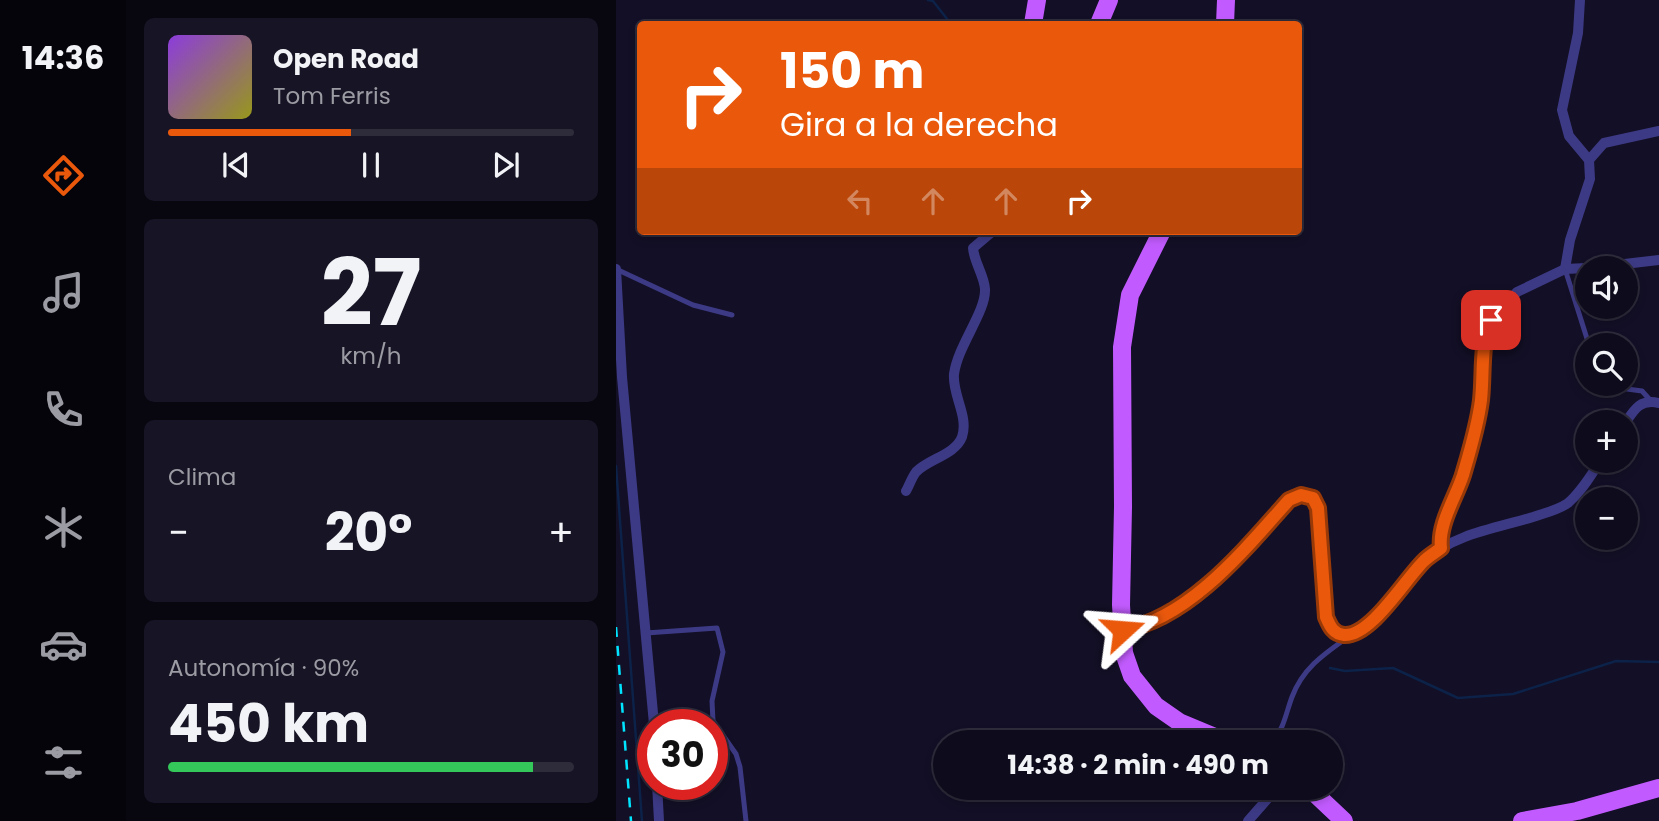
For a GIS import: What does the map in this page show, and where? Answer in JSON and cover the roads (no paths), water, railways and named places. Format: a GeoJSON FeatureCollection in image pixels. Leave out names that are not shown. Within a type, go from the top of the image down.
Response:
{"type":"FeatureCollection","features":[{"type":"Feature","properties":{"kind":"main road"},"geometry":{"type":"LineString","coordinates":[[1034,21],[1037,0]]}},
{"type":"Feature","properties":{"kind":"main road"},"geometry":{"type":"LineString","coordinates":[[1100,21],[1110,0]]}},
{"type":"Feature","properties":{"kind":"main road"},"geometry":{"type":"LineString","coordinates":[[1224,21],[1226,0]]}},
{"type":"Feature","properties":{"kind":"main road"},"geometry":{"type":"LineString","coordinates":[[1160,235],[1130,295],[1122,347],[1124,653],[1132,676],[1156,706],[1179,722],[1198,730]]}},
{"type":"Feature","properties":{"kind":"main road"},"geometry":{"type":"LineString","coordinates":[[1522,821],[1577,811],[1659,788]]}},
{"type":"Feature","properties":{"kind":"main road"},"geometry":{"type":"LineString","coordinates":[[1322,800],[1344,821]]}},
{"type":"Feature","properties":{"kind":"street"},"geometry":{"type":"LineString","coordinates":[[1565,269],[1570,240],[1590,179],[1589,160],[1569,136],[1562,110],[1578,33],[1580,0]]}},
{"type":"Feature","properties":{"kind":"street"},"geometry":{"type":"LineString","coordinates":[[1589,160],[1604,143],[1659,131]]}},
{"type":"Feature","properties":{"kind":"street"},"geometry":{"type":"LineString","coordinates":[[906,491],[916,472],[950,451],[962,438],[964,421],[956,396],[954,374],[964,341],[983,305],[985,288],[973,248],[988,235]]}},
{"type":"Feature","properties":{"kind":"street"},"geometry":{"type":"LineString","coordinates":[[1638,263],[1659,261]]}},
{"type":"Feature","properties":{"kind":"street"},"geometry":{"type":"LineString","coordinates":[[616,269],[619,377],[653,709]]}},
{"type":"Feature","properties":{"kind":"street"},"geometry":{"type":"LineString","coordinates":[[1441,548],[1441,532],[1463,474],[1477,420],[1485,336],[1491,320],[1517,292],[1565,269],[1575,269]]}},
{"type":"Feature","properties":{"kind":"street"},"geometry":{"type":"LineString","coordinates":[[1634,410],[1655,402]]}},
{"type":"Feature","properties":{"kind":"street"},"geometry":{"type":"LineString","coordinates":[[1123,630],[1139,628],[1175,608],[1205,586],[1231,563],[1289,500],[1301,495],[1313,498],[1318,508],[1326,617],[1333,631],[1342,635],[1353,634],[1381,611],[1424,561],[1441,548],[1463,537],[1552,511],[1566,504],[1578,493],[1592,473]]}},
{"type":"Feature","properties":{"kind":"street"},"geometry":{"type":"LineString","coordinates":[[658,800],[659,821]]}},
{"type":"Feature","properties":{"kind":"street"},"geometry":{"type":"LineString","coordinates":[[1248,821],[1266,800]]}},
{"type":"Feature","properties":{"kind":"lane"},"geometry":{"type":"LineString","coordinates":[[616,269],[693,305],[732,315]]}},
{"type":"Feature","properties":{"kind":"lane"},"geometry":{"type":"LineString","coordinates":[[1565,269],[1585,333]]}},
{"type":"Feature","properties":{"kind":"lane"},"geometry":{"type":"LineString","coordinates":[[1638,390],[1655,402]]}},
{"type":"Feature","properties":{"kind":"lane"},"geometry":{"type":"LineString","coordinates":[[646,633],[717,628],[723,652],[712,709]]}},
{"type":"Feature","properties":{"kind":"lane"},"geometry":{"type":"LineString","coordinates":[[1280,730],[1304,674],[1316,659],[1353,634]]}},
{"type":"Feature","properties":{"kind":"lane"},"geometry":{"type":"LineString","coordinates":[[728,743],[736,754],[740,767],[746,821]]}},
{"type":"Feature","properties":{"kind":"waterway"},"geometry":{"type":"LineString","coordinates":[[928,0],[933,1],[949,21]]}},
{"type":"Feature","properties":{"kind":"waterway"},"geometry":{"type":"LineString","coordinates":[[616,466],[642,821]]}},
{"type":"Feature","properties":{"kind":"waterway"},"geometry":{"type":"LineString","coordinates":[[1330,668],[1345,671],[1393,668],[1458,698],[1513,694],[1616,661],[1659,662]]}},
{"type":"Feature","properties":{"kind":"railway"},"geometry":{"type":"LineString","coordinates":[[616,627],[631,821]]}}]}
